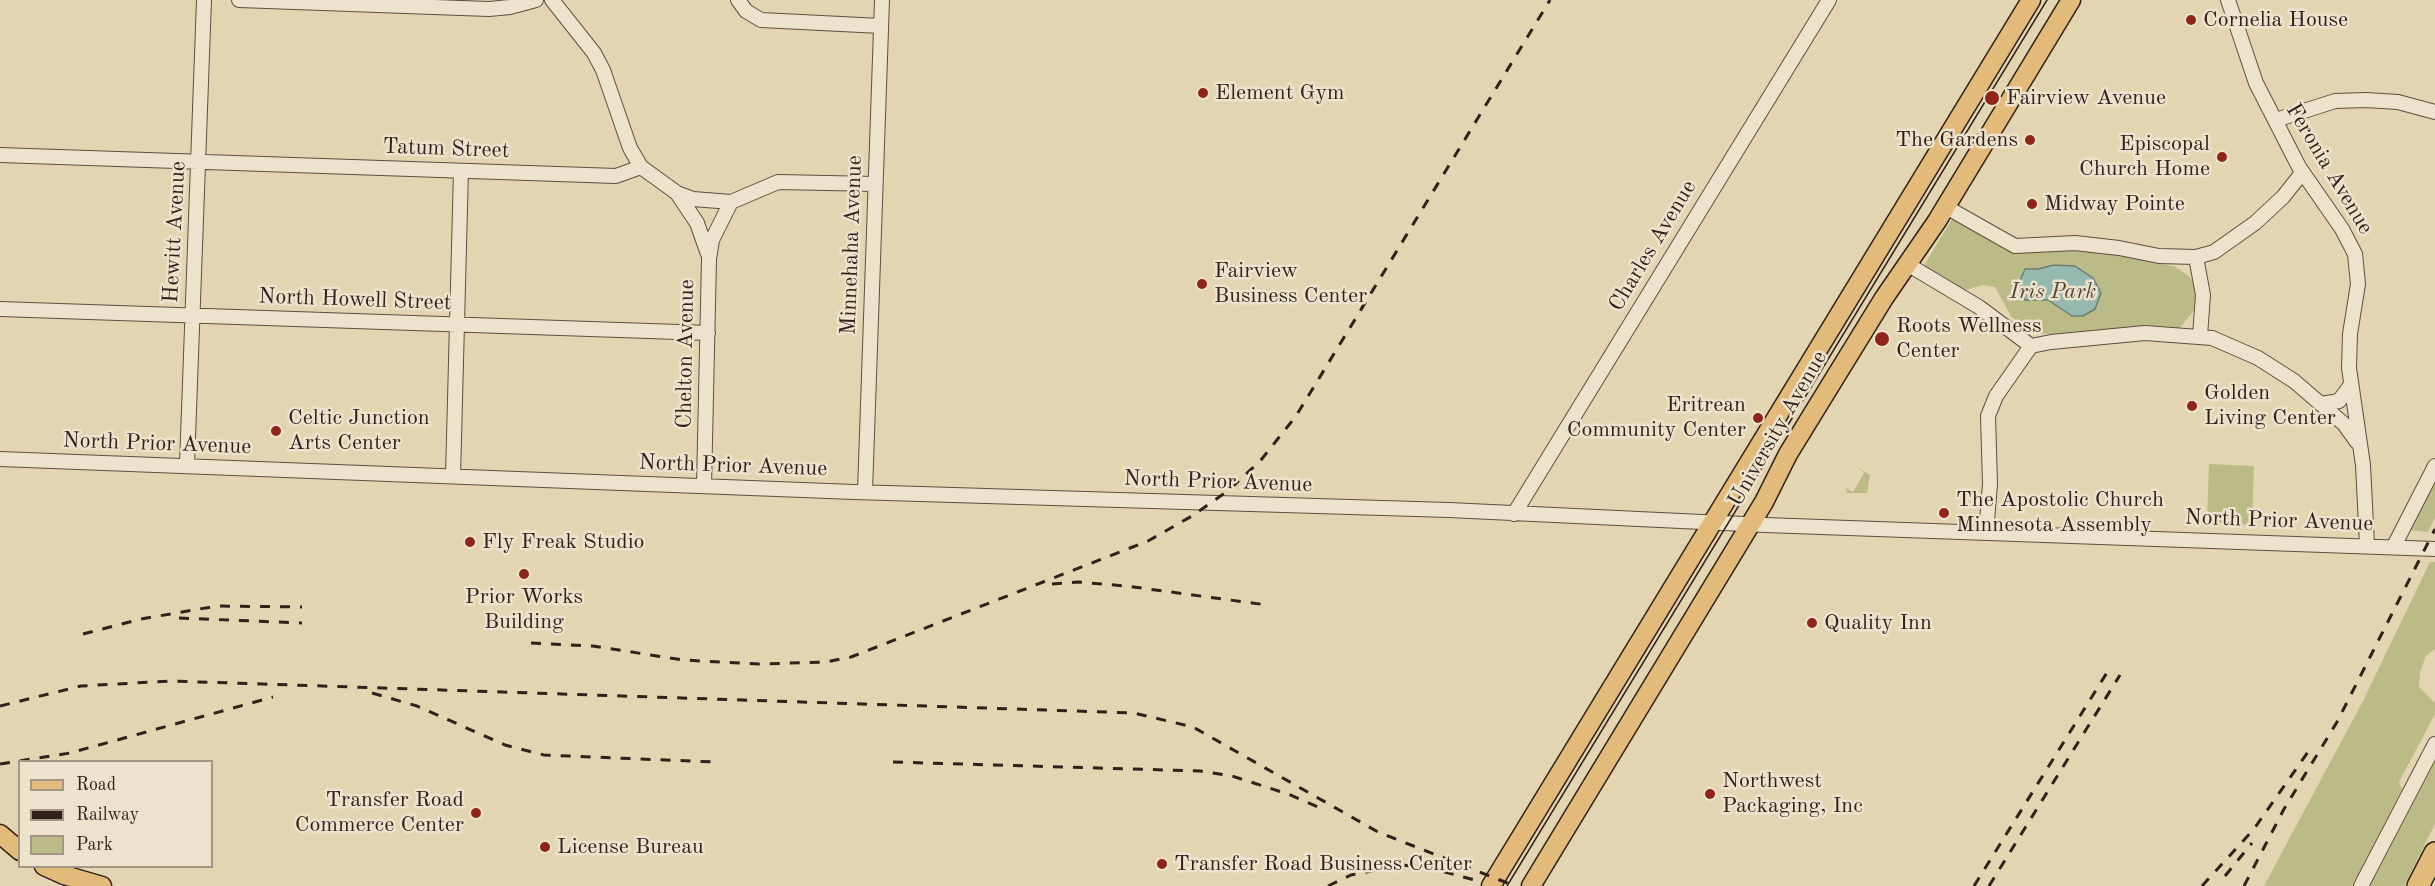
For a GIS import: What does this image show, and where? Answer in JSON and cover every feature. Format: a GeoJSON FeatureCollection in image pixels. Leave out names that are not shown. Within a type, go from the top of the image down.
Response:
{"type":"FeatureCollection","features":[{"type":"Feature","properties":{"kind":"highway"},"geometry":{"type":"LineString","coordinates":[[2418,886],[2435,853]]}},
{"type":"Feature","properties":{"kind":"main road","name":"University Avenue"},"geometry":{"type":"LineString","coordinates":[[1491,886],[2031,0]]}},
{"type":"Feature","properties":{"kind":"main road","name":"University Avenue"},"geometry":{"type":"LineString","coordinates":[[1531,886],[1751,524],[1794,445],[1907,264],[1946,207],[2071,0]]}},
{"type":"Feature","properties":{"kind":"main road"},"geometry":{"type":"LineString","coordinates":[[0,834],[18,849]]}},
{"type":"Feature","properties":{"kind":"main road"},"geometry":{"type":"LineString","coordinates":[[47,868],[102,886]]}},
{"type":"Feature","properties":{"kind":"street","name":"Hewitt Avenue"},"geometry":{"type":"LineString","coordinates":[[187,465],[204,0]]}},
{"type":"Feature","properties":{"kind":"street"},"geometry":{"type":"LineString","coordinates":[[239,0],[374,2],[489,9],[510,8],[536,0]]}},
{"type":"Feature","properties":{"kind":"street"},"geometry":{"type":"LineString","coordinates":[[552,0],[594,53],[603,70],[630,148],[640,166],[678,193],[693,199],[731,202],[778,183],[876,184]]}},
{"type":"Feature","properties":{"kind":"street"},"geometry":{"type":"LineString","coordinates":[[738,0],[746,10],[761,20],[881,26]]}},
{"type":"Feature","properties":{"kind":"street","name":"Minnehaha Avenue"},"geometry":{"type":"LineString","coordinates":[[865,492],[882,0]]}},
{"type":"Feature","properties":{"kind":"street","name":"Charles Avenue"},"geometry":{"type":"LineString","coordinates":[[1514,514],[1829,0]]}},
{"type":"Feature","properties":{"kind":"street","name":"Feronia Avenue"},"geometry":{"type":"LineString","coordinates":[[2228,0],[2244,54],[2302,173],[2342,229],[2355,254],[2358,284],[2348,352],[2350,386],[2361,450],[2367,545]]}},
{"type":"Feature","properties":{"kind":"street"},"geometry":{"type":"LineString","coordinates":[[2276,120],[2335,101],[2398,102],[2435,112]]}},
{"type":"Feature","properties":{"kind":"street","name":"Tatum Street"},"geometry":{"type":"LineString","coordinates":[[0,155],[616,176],[640,166]]}},
{"type":"Feature","properties":{"kind":"street"},"geometry":{"type":"LineString","coordinates":[[453,476],[461,171]]}},
{"type":"Feature","properties":{"kind":"street"},"geometry":{"type":"LineString","coordinates":[[1946,207],[2015,246],[2075,243],[2110,246],[2159,256],[2196,257],[2214,252],[2264,216],[2302,173]]}},
{"type":"Feature","properties":{"kind":"street","name":"Chelton Avenue"},"geometry":{"type":"LineString","coordinates":[[678,193],[697,224],[709,259]]}},
{"type":"Feature","properties":{"kind":"street","name":"Chelton Avenue"},"geometry":{"type":"LineString","coordinates":[[704,486],[709,259],[712,240],[731,202]]}},
{"type":"Feature","properties":{"kind":"street"},"geometry":{"type":"LineString","coordinates":[[2196,257],[2203,295],[2200,336]]}},
{"type":"Feature","properties":{"kind":"street"},"geometry":{"type":"LineString","coordinates":[[1907,264],[1979,307],[2031,346]]}},
{"type":"Feature","properties":{"kind":"street","name":"North Howell Street"},"geometry":{"type":"LineString","coordinates":[[0,309],[708,333]]}},
{"type":"Feature","properties":{"kind":"street"},"geometry":{"type":"LineString","coordinates":[[1986,533],[1990,477],[1988,416],[1996,396],[2031,346],[2050,342],[2145,333],[2200,336],[2224,342],[2258,358],[2294,381],[2344,424],[2361,450]]}},
{"type":"Feature","properties":{"kind":"street"},"geometry":{"type":"LineString","coordinates":[[2321,404],[2339,401],[2350,386]]}},
{"type":"Feature","properties":{"kind":"street","name":"North Prior Avenue"},"geometry":{"type":"LineString","coordinates":[[0,459],[2435,549]]}},
{"type":"Feature","properties":{"kind":"street"},"geometry":{"type":"LineString","coordinates":[[2394,546],[2435,466]]}},
{"type":"Feature","properties":{"kind":"street"},"geometry":{"type":"LineString","coordinates":[[2361,886],[2435,744]]}},
{"type":"Feature","properties":{"kind":"green space","name":"Iris Park"},"geometry":{"type":"Polygon","coordinates":[[[1953,218],[2011,252],[2068,249],[2121,254],[2176,267],[2190,277],[2195,286],[2197,298],[2194,310],[2179,329],[2052,335],[2029,331],[2011,316],[1995,287],[1983,285],[1962,291],[1923,267],[1953,218]]]}},
{"type":"Feature","properties":{"kind":"green space"},"geometry":{"type":"Polygon","coordinates":[[[2209,464],[2254,466],[2252,525],[2207,523],[2209,464]]]}},
{"type":"Feature","properties":{"kind":"green space"},"geometry":{"type":"Polygon","coordinates":[[[1859,468],[1870,475],[1867,493],[1847,493],[1846,488],[1853,492],[1864,473],[1859,468]]]}},
{"type":"Feature","properties":{"kind":"green space"},"geometry":{"type":"Polygon","coordinates":[[[2435,479],[2435,517],[2428,532],[2409,530],[2435,479]]]}},
{"type":"Feature","properties":{"kind":"green space"},"geometry":{"type":"Polygon","coordinates":[[[2430,562],[2435,562],[2435,649],[2426,656],[2420,672],[2419,687],[2435,703],[2435,714],[2399,782],[2402,789],[2352,886],[2264,886],[2363,701],[2430,562]]]}},
{"type":"Feature","properties":{"kind":"green space"},"geometry":{"type":"Polygon","coordinates":[[[2435,761],[2435,824],[2404,886],[2370,886],[2435,761]]]}},
{"type":"Feature","properties":{"kind":"water"},"geometry":{"type":"Polygon","coordinates":[[[2054,265],[2075,266],[2093,278],[2101,293],[2095,309],[2083,316],[2072,316],[2048,300],[2025,300],[2019,283],[2025,269],[2054,265]]]}},
{"type":"Feature","properties":{"kind":"tram line"},"geometry":{"type":"LineString","coordinates":[[1507,886],[2047,0]]}},
{"type":"Feature","properties":{"kind":"railway"},"geometry":{"type":"LineString","coordinates":[[531,643],[593,646],[683,660],[759,664],[826,662],[851,657],[1148,541],[1192,516],[1229,490],[1261,460],[1296,416],[1550,0]]}},
{"type":"Feature","properties":{"kind":"railway"},"geometry":{"type":"LineString","coordinates":[[2244,886],[2284,809],[2337,722],[2435,529]]}},
{"type":"Feature","properties":{"kind":"railway"},"geometry":{"type":"LineString","coordinates":[[1052,584],[1078,582],[1126,586],[1267,605]]}},
{"type":"Feature","properties":{"kind":"railway"},"geometry":{"type":"LineString","coordinates":[[83,634],[141,619],[217,606],[302,607]]}},
{"type":"Feature","properties":{"kind":"railway"},"geometry":{"type":"LineString","coordinates":[[179,618],[302,623]]}},
{"type":"Feature","properties":{"kind":"railway"},"geometry":{"type":"LineString","coordinates":[[1974,886],[2108,671]]}},
{"type":"Feature","properties":{"kind":"railway"},"geometry":{"type":"LineString","coordinates":[[1989,886],[2120,675]]}},
{"type":"Feature","properties":{"kind":"railway"},"geometry":{"type":"LineString","coordinates":[[0,706],[81,686],[171,681],[1134,713],[1193,727],[1378,832],[1515,886]]}},
{"type":"Feature","properties":{"kind":"railway"},"geometry":{"type":"LineString","coordinates":[[372,693],[417,706],[505,745],[544,755],[714,762]]}},
{"type":"Feature","properties":{"kind":"railway"},"geometry":{"type":"LineString","coordinates":[[25,760],[70,753],[273,697]]}},
{"type":"Feature","properties":{"kind":"railway"},"geometry":{"type":"LineString","coordinates":[[2202,886],[2254,829],[2308,752]]}},
{"type":"Feature","properties":{"kind":"railway"},"geometry":{"type":"LineString","coordinates":[[0,764],[18,761]]}},
{"type":"Feature","properties":{"kind":"railway"},"geometry":{"type":"LineString","coordinates":[[893,762],[1200,771],[1232,776],[1288,794],[1325,810]]}},
{"type":"Feature","properties":{"kind":"railway"},"geometry":{"type":"LineString","coordinates":[[2225,876],[2252,843]]}},
{"type":"Feature","properties":{"kind":"railway"},"geometry":{"type":"LineString","coordinates":[[1328,886],[1351,875],[1402,865],[1430,868],[1482,882]]}},
{"type":"Feature","properties":{"kind":"place","name":"Cornelia House"},"geometry":{"type":"Point","coordinates":[2191,20]}},
{"type":"Feature","properties":{"kind":"place","name":"Element Gym"},"geometry":{"type":"Point","coordinates":[1203,93]}},
{"type":"Feature","properties":{"kind":"place","name":"Fairview Avenue"},"geometry":{"type":"Point","coordinates":[1992,98]}},
{"type":"Feature","properties":{"kind":"place","name":"The Gardens"},"geometry":{"type":"Point","coordinates":[2030,140]}},
{"type":"Feature","properties":{"kind":"place","name":"Episcopal Church Home"},"geometry":{"type":"Point","coordinates":[2222,157]}},
{"type":"Feature","properties":{"kind":"place","name":"Midway Pointe"},"geometry":{"type":"Point","coordinates":[2032,204]}},
{"type":"Feature","properties":{"kind":"place","name":"Fairview Business Center"},"geometry":{"type":"Point","coordinates":[1202,284]}},
{"type":"Feature","properties":{"kind":"place","name":"Roots Wellness Center"},"geometry":{"type":"Point","coordinates":[1882,339]}},
{"type":"Feature","properties":{"kind":"place","name":"Golden Living Center"},"geometry":{"type":"Point","coordinates":[2192,406]}},
{"type":"Feature","properties":{"kind":"place","name":"Eritrean Community Center"},"geometry":{"type":"Point","coordinates":[1758,418]}},
{"type":"Feature","properties":{"kind":"place","name":"Celtic Junction Arts Center"},"geometry":{"type":"Point","coordinates":[276,431]}},
{"type":"Feature","properties":{"kind":"place","name":"The Apostolic Church Minnesota Assembly"},"geometry":{"type":"Point","coordinates":[1944,513]}},
{"type":"Feature","properties":{"kind":"place","name":"Fly Freak Studio"},"geometry":{"type":"Point","coordinates":[470,542]}},
{"type":"Feature","properties":{"kind":"place","name":"Prior Works Building"},"geometry":{"type":"Point","coordinates":[524,574]}},
{"type":"Feature","properties":{"kind":"place","name":"Quality Inn"},"geometry":{"type":"Point","coordinates":[1812,623]}},
{"type":"Feature","properties":{"kind":"place","name":"Northwest Packaging, Inc"},"geometry":{"type":"Point","coordinates":[1710,794]}},
{"type":"Feature","properties":{"kind":"place","name":"Transfer Road Commerce Center"},"geometry":{"type":"Point","coordinates":[476,813]}},
{"type":"Feature","properties":{"kind":"place","name":"License Bureau"},"geometry":{"type":"Point","coordinates":[545,847]}},
{"type":"Feature","properties":{"kind":"place","name":"Transfer Road Business Center"},"geometry":{"type":"Point","coordinates":[1162,864]}}]}
